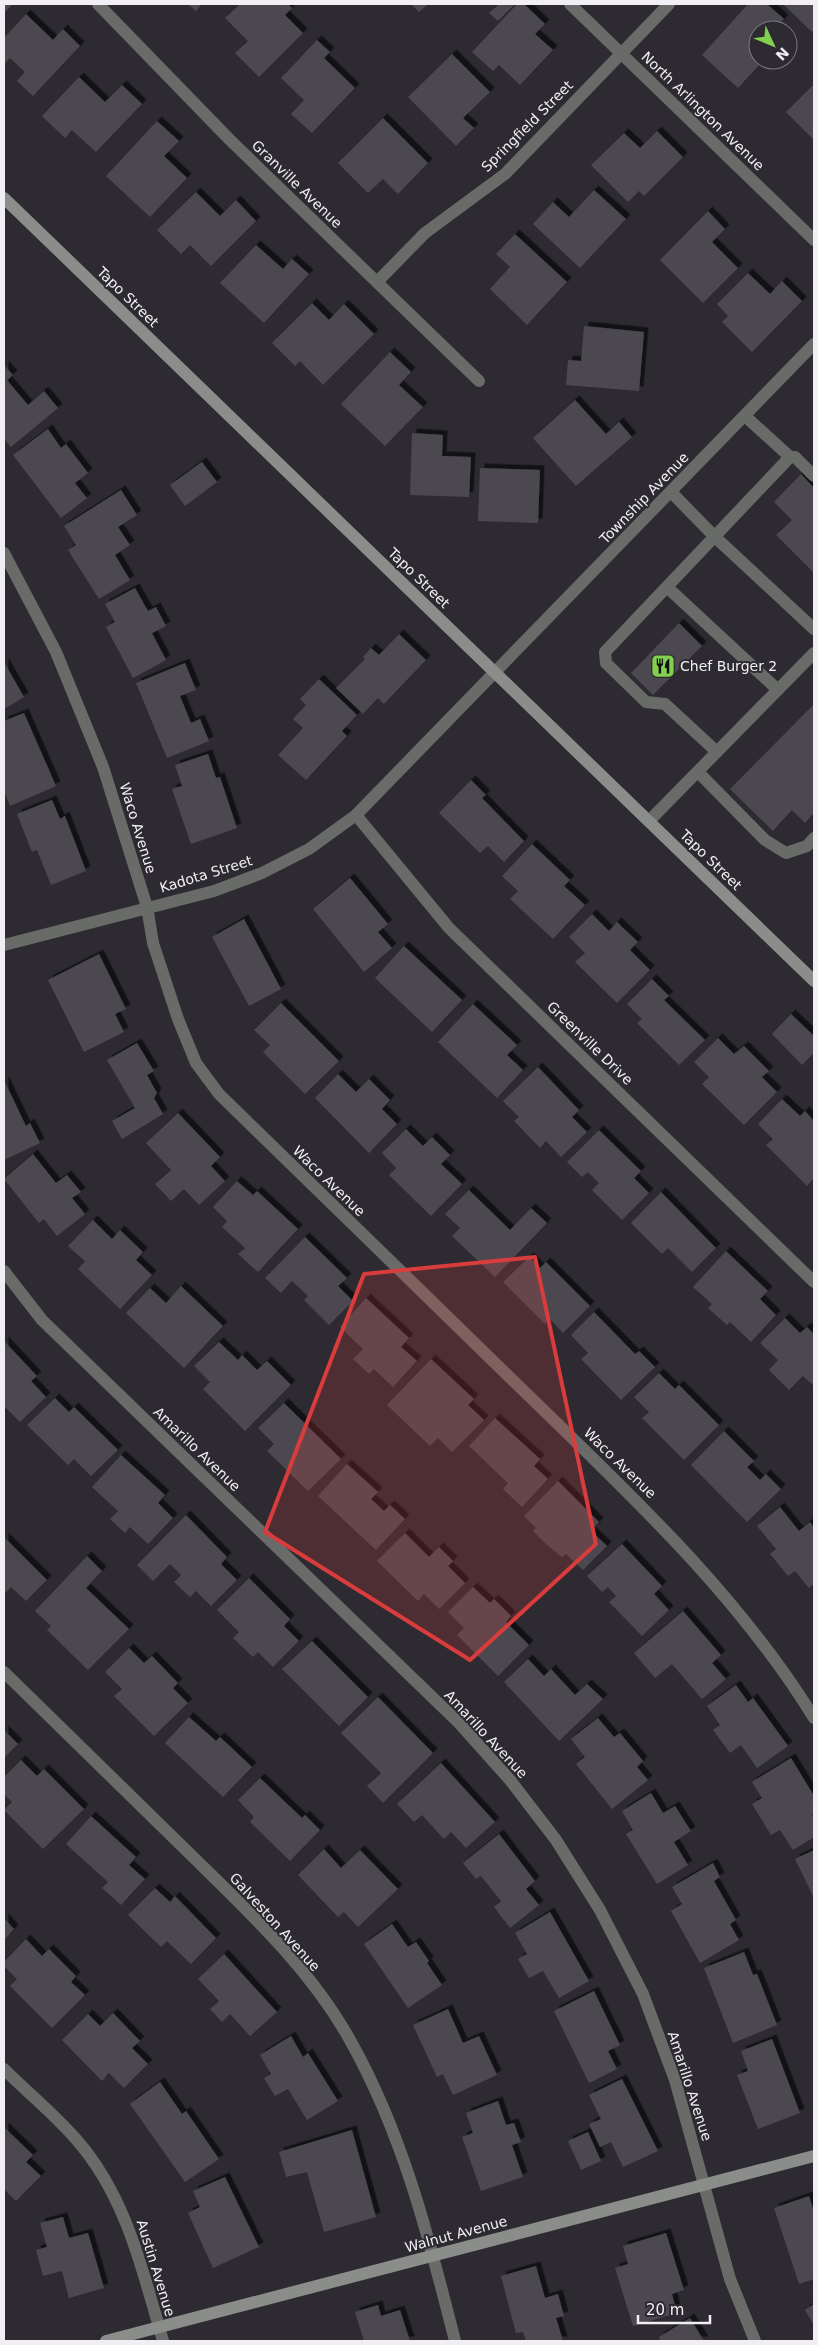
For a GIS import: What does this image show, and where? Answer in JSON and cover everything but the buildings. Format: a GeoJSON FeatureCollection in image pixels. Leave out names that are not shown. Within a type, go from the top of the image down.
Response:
{"type":"FeatureCollection","features":[{"type":"Feature","properties":{"kind":"street","name":"Granville Avenue"},"geometry":{"type":"LineString","coordinates":[[98,4],[230,140],[479,381]]}},
{"type":"Feature","properties":{"kind":"street","name":"North Arlington Avenue"},"geometry":{"type":"LineString","coordinates":[[570,4],[814,240]]}},
{"type":"Feature","properties":{"kind":"street","name":"Springfield Street"},"geometry":{"type":"LineString","coordinates":[[377,282],[425,233],[505,174],[669,4]]}},
{"type":"Feature","properties":{"kind":"street","name":"Tapo Street"},"geometry":{"type":"LineString","coordinates":[[4,198],[814,981]]}},
{"type":"Feature","properties":{"kind":"street","name":"Township Avenue"},"geometry":{"type":"LineString","coordinates":[[496,673],[814,344]]}},
{"type":"Feature","properties":{"kind":"street"},"geometry":{"type":"LineString","coordinates":[[745,416],[790,458]]}},
{"type":"Feature","properties":{"kind":"street"},"geometry":{"type":"LineString","coordinates":[[717,752],[665,704],[646,702],[606,663],[605,652],[790,458],[795,457],[814,476]]}},
{"type":"Feature","properties":{"kind":"street"},"geometry":{"type":"LineString","coordinates":[[671,492],[715,537],[814,629]]}},
{"type":"Feature","properties":{"kind":"street","name":"Waco Avenue"},"geometry":{"type":"LineString","coordinates":[[4,553],[56,652],[103,766],[147,907],[153,943],[178,1019],[196,1063],[219,1094],[661,1525],[732,1603],[792,1682],[814,1718]]}},
{"type":"Feature","properties":{"kind":"street"},"geometry":{"type":"LineString","coordinates":[[668,588],[778,690]]}},
{"type":"Feature","properties":{"kind":"street"},"geometry":{"type":"LineString","coordinates":[[649,821],[814,653]]}},
{"type":"Feature","properties":{"kind":"street","name":"Kadota Street"},"geometry":{"type":"LineString","coordinates":[[4,946],[214,890],[262,873],[308,849],[356,815],[496,673]]}},
{"type":"Feature","properties":{"kind":"street"},"geometry":{"type":"LineString","coordinates":[[698,772],[765,840],[786,853],[807,846],[814,838]]}},
{"type":"Feature","properties":{"kind":"street","name":"Greenville Drive"},"geometry":{"type":"LineString","coordinates":[[356,815],[449,928],[814,1282]]}},
{"type":"Feature","properties":{"kind":"street","name":"Amarillo Avenue"},"geometry":{"type":"LineString","coordinates":[[4,1271],[42,1320],[458,1724],[510,1780],[550,1832],[600,1910],[642,1994],[675,2080],[730,2279],[755,2341]]}},
{"type":"Feature","properties":{"kind":"street","name":"Galveston Avenue"},"geometry":{"type":"LineString","coordinates":[[4,1672],[254,1917],[300,1967],[349,2038],[382,2102],[405,2160],[434,2256],[456,2341]]}},
{"type":"Feature","properties":{"kind":"street","name":"Austin Avenue"},"geometry":{"type":"LineString","coordinates":[[4,2069],[75,2138],[103,2176],[126,2220],[141,2261],[162,2341]]}},
{"type":"Feature","properties":{"kind":"street","name":"Walnut Avenue"},"geometry":{"type":"LineString","coordinates":[[106,2341],[814,2156]]}},
{"type":"Feature","properties":{"kind":"highlighted area"},"geometry":{"type":"Polygon","coordinates":[[[535,1257],[596,1544],[470,1660],[265,1532],[364,1274],[535,1257]]]}},
{"type":"Feature","properties":{"kind":"place","name":"Chef Burger 2"},"geometry":{"type":"Point","coordinates":[663,666]}}]}
